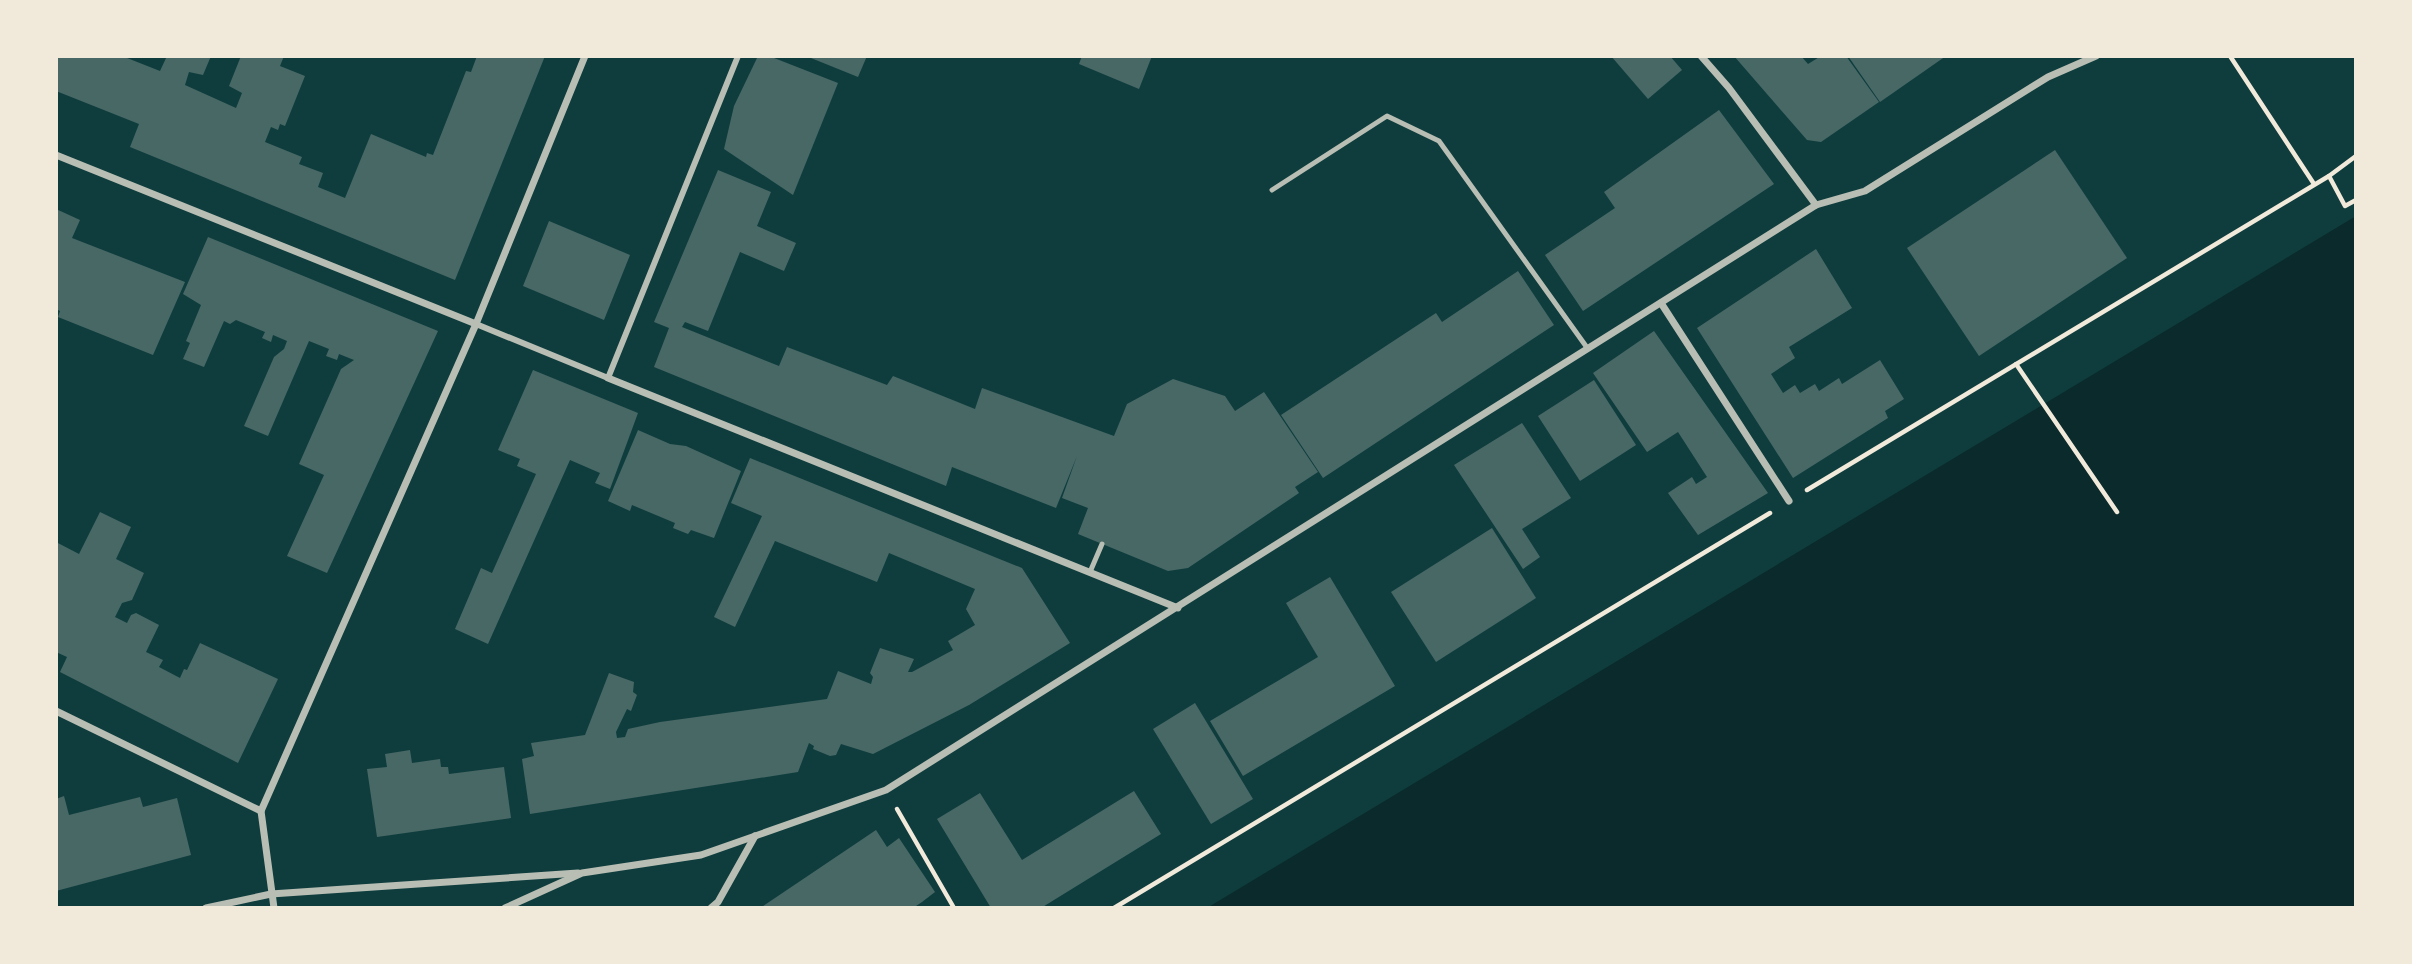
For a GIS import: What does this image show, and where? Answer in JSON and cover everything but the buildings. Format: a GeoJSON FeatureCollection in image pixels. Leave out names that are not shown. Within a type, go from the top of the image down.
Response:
{"type":"FeatureCollection","features":[{"type":"Feature","properties":{"kind":"street"},"geometry":{"type":"LineString","coordinates":[[274,908],[261,811],[476,324],[585,56]]}},
{"type":"Feature","properties":{"kind":"street"},"geometry":{"type":"LineString","coordinates":[[608,378],[738,56]]}},
{"type":"Feature","properties":{"kind":"street"},"geometry":{"type":"LineString","coordinates":[[1701,56],[1729,88],[1816,205]]}},
{"type":"Feature","properties":{"kind":"street"},"geometry":{"type":"LineString","coordinates":[[206,908],[271,894],[582,873],[701,855],[886,790],[1816,205],[1865,191],[2048,76],[2096,56]]}},
{"type":"Feature","properties":{"kind":"street"},"geometry":{"type":"LineString","coordinates":[[56,155],[1178,608]]}},
{"type":"Feature","properties":{"kind":"street"},"geometry":{"type":"LineString","coordinates":[[1661,303],[1789,501]]}},
{"type":"Feature","properties":{"kind":"street"},"geometry":{"type":"LineString","coordinates":[[56,711],[261,811]]}},
{"type":"Feature","properties":{"kind":"street"},"geometry":{"type":"LineString","coordinates":[[710,908],[718,902],[755,835]]}},
{"type":"Feature","properties":{"kind":"street"},"geometry":{"type":"LineString","coordinates":[[505,908],[582,873]]}},
{"type":"Feature","properties":{"kind":"lane"},"geometry":{"type":"LineString","coordinates":[[1272,190],[1387,116],[1439,141],[1588,349]]}},
{"type":"Feature","properties":{"kind":"lane"},"geometry":{"type":"LineString","coordinates":[[1090,572],[1102,544]]}},
{"type":"Feature","properties":{"kind":"path"},"geometry":{"type":"LineString","coordinates":[[2230,56],[2314,184]]}},
{"type":"Feature","properties":{"kind":"path"},"geometry":{"type":"LineString","coordinates":[[1114,908],[2329,176],[2356,156]]}},
{"type":"Feature","properties":{"kind":"path"},"geometry":{"type":"LineString","coordinates":[[2329,176],[2345,206],[2356,200]]}},
{"type":"Feature","properties":{"kind":"path"},"geometry":{"type":"LineString","coordinates":[[2017,364],[2117,512]]}},
{"type":"Feature","properties":{"kind":"path"},"geometry":{"type":"LineString","coordinates":[[886,790],[954,908]]}},
{"type":"Feature","properties":{"kind":"water"},"geometry":{"type":"Polygon","coordinates":[[[2356,216],[2356,908],[1207,908],[2356,216]]]}}]}
